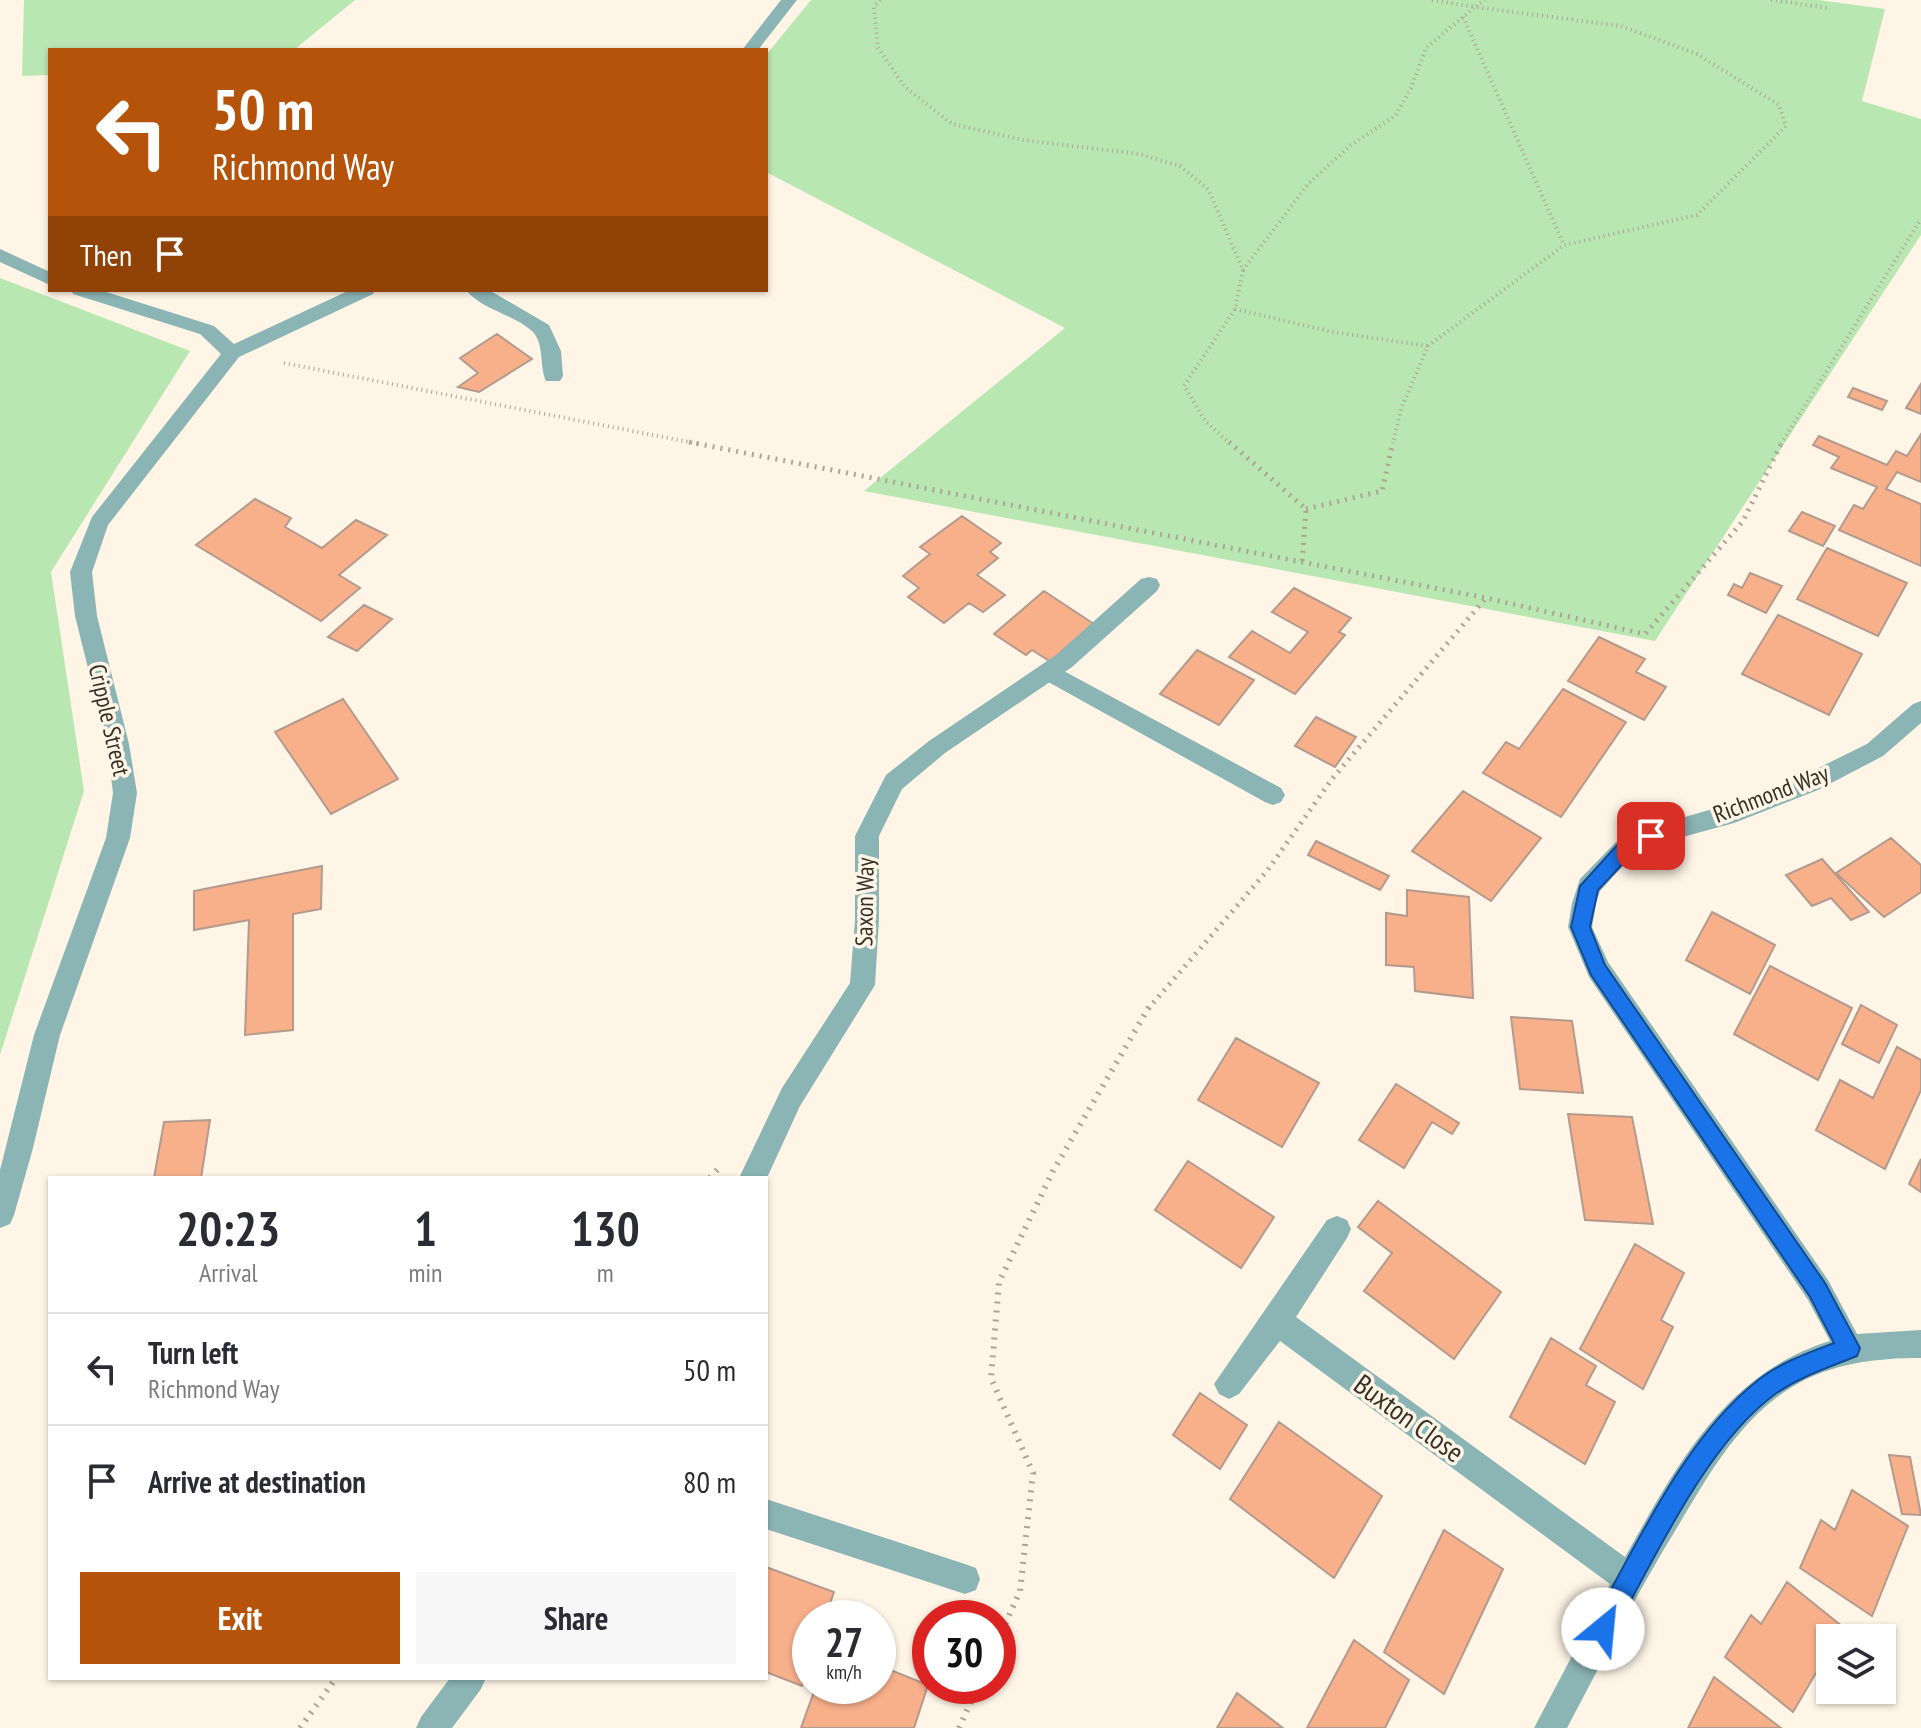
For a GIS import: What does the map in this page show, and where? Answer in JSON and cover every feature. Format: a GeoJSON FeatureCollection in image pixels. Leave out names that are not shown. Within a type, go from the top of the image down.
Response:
{"type":"FeatureCollection","features":[{"type":"Feature","properties":{"kind":"street"},"geometry":{"type":"LineString","coordinates":[[752,48],[789,0]]}},
{"type":"Feature","properties":{"kind":"street"},"geometry":{"type":"LineString","coordinates":[[0,255],[48,278]]}},
{"type":"Feature","properties":{"kind":"street"},"geometry":{"type":"LineString","coordinates":[[86,292],[207,330],[232,353],[362,292]]}},
{"type":"Feature","properties":{"kind":"street"},"geometry":{"type":"LineString","coordinates":[[478,292],[542,329],[551,351],[553,376]]}},
{"type":"Feature","properties":{"kind":"street","name":"Cripple Street"},"geometry":{"type":"LineString","coordinates":[[0,1215],[20,1148],[47,1035],[118,838],[125,793],[118,744],[86,616],[81,572],[99,522],[232,353]]}},
{"type":"Feature","properties":{"kind":"street","name":"Saxon Way"},"geometry":{"type":"LineString","coordinates":[[754,1176],[791,1097],[862,985],[867,920],[867,836],[894,782],[937,747],[1049,672],[1149,585]]}},
{"type":"Feature","properties":{"kind":"street"},"geometry":{"type":"LineString","coordinates":[[1049,672],[1273,795]]}},
{"type":"Feature","properties":{"kind":"street","name":"Richmond Way"},"geometry":{"type":"LineString","coordinates":[[1849,1348],[1818,1290],[1598,969],[1580,927],[1589,886],[1624,849],[1651,836],[1734,813],[1810,783],[1875,750],[1921,710]]}},
{"type":"Feature","properties":{"kind":"street"},"geometry":{"type":"LineString","coordinates":[[1229,1384],[1277,1321],[1337,1229]]}},
{"type":"Feature","properties":{"kind":"street","name":"Buxton Close"},"geometry":{"type":"LineString","coordinates":[[1277,1321],[1629,1579]]}},
{"type":"Feature","properties":{"kind":"street"},"geometry":{"type":"LineString","coordinates":[[1550,1728],[1629,1579],[1698,1464],[1735,1414],[1767,1386],[1803,1366],[1849,1348],[1921,1344]]}},
{"type":"Feature","properties":{"kind":"street"},"geometry":{"type":"LineString","coordinates":[[768,1515],[965,1579]]}},
{"type":"Feature","properties":{"kind":"street"},"geometry":{"type":"LineString","coordinates":[[432,1728],[468,1680]]}},
{"type":"Feature","properties":{"kind":"path"},"geometry":{"type":"LineString","coordinates":[[880,0],[874,7],[878,48],[905,87],[952,124],[1023,140],[1139,154],[1180,166],[1208,189],[1243,270]]}},
{"type":"Feature","properties":{"kind":"path"},"geometry":{"type":"LineString","coordinates":[[1306,509],[1382,491],[1401,409],[1428,346],[1564,245],[1697,215],[1786,126],[1779,105],[1697,54],[1621,26],[1432,0]]}},
{"type":"Feature","properties":{"kind":"path"},"geometry":{"type":"LineString","coordinates":[[1306,509],[1206,422],[1184,386],[1235,309],[1243,270],[1309,183],[1351,145],[1396,115],[1411,88],[1426,48],[1485,0]]}},
{"type":"Feature","properties":{"kind":"path"},"geometry":{"type":"LineString","coordinates":[[1771,0],[1828,8]]}},
{"type":"Feature","properties":{"kind":"path"},"geometry":{"type":"LineString","coordinates":[[1463,17],[1564,245]]}},
{"type":"Feature","properties":{"kind":"path"},"geometry":{"type":"LineString","coordinates":[[232,353],[1486,598],[1645,634],[1743,521],[1791,424],[1921,219]]}},
{"type":"Feature","properties":{"kind":"path"},"geometry":{"type":"LineString","coordinates":[[1235,309],[1333,332],[1428,346]]}},
{"type":"Feature","properties":{"kind":"path"},"geometry":{"type":"LineString","coordinates":[[1302,562],[1306,509]]}},
{"type":"Feature","properties":{"kind":"path"},"geometry":{"type":"LineString","coordinates":[[1016,1600],[1020,1591],[1033,1473],[991,1378],[999,1282],[1053,1171],[1146,1011],[1267,871],[1332,779],[1486,598]]}},
{"type":"Feature","properties":{"kind":"path"},"geometry":{"type":"LineString","coordinates":[[300,1728],[335,1680]]}},
{"type":"Feature","properties":{"kind":"path"},"geometry":{"type":"LineString","coordinates":[[959,1728],[970,1704]]}},
{"type":"Feature","properties":{"kind":"green space"},"geometry":{"type":"Polygon","coordinates":[[[24,0],[355,0],[296,48],[48,48],[48,75],[22,76],[24,0]]]}},
{"type":"Feature","properties":{"kind":"green space"},"geometry":{"type":"Polygon","coordinates":[[[811,0],[1819,0],[1885,9],[1862,101],[1921,119],[1921,235],[1655,641],[864,491],[1065,328],[768,173],[768,53],[811,0]]]}},
{"type":"Feature","properties":{"kind":"green space"},"geometry":{"type":"Polygon","coordinates":[[[0,278],[190,351],[51,572],[84,791],[0,1055],[0,278]]]}},
{"type":"Feature","properties":{"kind":"building"},"geometry":{"type":"Polygon","coordinates":[[[497,334],[532,359],[479,392],[458,387],[478,373],[460,358],[497,334]]]}},
{"type":"Feature","properties":{"kind":"building"},"geometry":{"type":"Polygon","coordinates":[[[1921,384],[1921,414],[1906,408],[1921,384]]]}},
{"type":"Feature","properties":{"kind":"building"},"geometry":{"type":"Polygon","coordinates":[[[1853,388],[1887,401],[1882,410],[1848,397],[1853,388]]]}},
{"type":"Feature","properties":{"kind":"building"},"geometry":{"type":"Polygon","coordinates":[[[1921,434],[1921,482],[1897,472],[1886,489],[1921,504],[1921,566],[1839,530],[1854,505],[1863,509],[1877,487],[1831,468],[1839,457],[1813,445],[1819,436],[1887,465],[1896,451],[1907,456],[1921,434]]]}},
{"type":"Feature","properties":{"kind":"building"},"geometry":{"type":"Polygon","coordinates":[[[255,499],[291,518],[285,527],[322,548],[356,520],[387,535],[339,575],[360,588],[321,621],[196,545],[255,499]]]}},
{"type":"Feature","properties":{"kind":"building"},"geometry":{"type":"Polygon","coordinates":[[[1802,512],[1835,526],[1823,546],[1789,531],[1802,512]]]}},
{"type":"Feature","properties":{"kind":"building"},"geometry":{"type":"Polygon","coordinates":[[[962,516],[1001,543],[990,552],[998,558],[977,575],[1005,595],[983,612],[969,603],[944,623],[908,597],[919,588],[903,576],[930,554],[920,547],[962,516]]]}},
{"type":"Feature","properties":{"kind":"building"},"geometry":{"type":"Polygon","coordinates":[[[1827,548],[1907,583],[1878,636],[1797,599],[1827,548]]]}},
{"type":"Feature","properties":{"kind":"building"},"geometry":{"type":"Polygon","coordinates":[[[1750,573],[1782,586],[1766,613],[1728,595],[1734,584],[1742,588],[1750,573]]]}},
{"type":"Feature","properties":{"kind":"building"},"geometry":{"type":"Polygon","coordinates":[[[1294,588],[1351,618],[1339,632],[1345,635],[1295,694],[1229,657],[1252,631],[1290,653],[1308,632],[1272,612],[1294,588]]]}},
{"type":"Feature","properties":{"kind":"building"},"geometry":{"type":"Polygon","coordinates":[[[1044,591],[1094,624],[1051,662],[1032,650],[1026,655],[994,634],[1044,591]]]}},
{"type":"Feature","properties":{"kind":"building"},"geometry":{"type":"Polygon","coordinates":[[[364,605],[392,619],[357,651],[328,637],[364,605]]]}},
{"type":"Feature","properties":{"kind":"building"},"geometry":{"type":"Polygon","coordinates":[[[1778,615],[1862,654],[1829,715],[1742,674],[1778,615]]]}},
{"type":"Feature","properties":{"kind":"building"},"geometry":{"type":"Polygon","coordinates":[[[1599,637],[1645,659],[1636,672],[1666,687],[1644,720],[1568,681],[1599,637]]]}},
{"type":"Feature","properties":{"kind":"building"},"geometry":{"type":"Polygon","coordinates":[[[1197,650],[1254,680],[1219,725],[1160,694],[1197,650]]]}},
{"type":"Feature","properties":{"kind":"building"},"geometry":{"type":"Polygon","coordinates":[[[1563,689],[1626,722],[1561,817],[1483,773],[1506,742],[1519,749],[1563,689]]]}},
{"type":"Feature","properties":{"kind":"building"},"geometry":{"type":"Polygon","coordinates":[[[343,699],[398,779],[331,814],[275,732],[343,699]]]}},
{"type":"Feature","properties":{"kind":"building"},"geometry":{"type":"Polygon","coordinates":[[[1316,717],[1356,737],[1335,767],[1295,746],[1316,717]]]}},
{"type":"Feature","properties":{"kind":"building"},"geometry":{"type":"Polygon","coordinates":[[[1463,791],[1541,838],[1491,901],[1412,851],[1463,791]]]}},
{"type":"Feature","properties":{"kind":"building"},"geometry":{"type":"Polygon","coordinates":[[[1891,838],[1921,865],[1921,892],[1884,917],[1836,873],[1891,838]]]}},
{"type":"Feature","properties":{"kind":"building"},"geometry":{"type":"Polygon","coordinates":[[[1316,841],[1389,876],[1380,890],[1308,855],[1316,841]]]}},
{"type":"Feature","properties":{"kind":"building"},"geometry":{"type":"Polygon","coordinates":[[[1822,859],[1869,912],[1851,920],[1831,898],[1812,906],[1786,875],[1822,859]]]}},
{"type":"Feature","properties":{"kind":"building"},"geometry":{"type":"Polygon","coordinates":[[[322,866],[321,909],[293,914],[293,1030],[245,1035],[249,920],[194,930],[194,891],[322,866]]]}},
{"type":"Feature","properties":{"kind":"building"},"geometry":{"type":"Polygon","coordinates":[[[1407,890],[1469,897],[1473,998],[1415,991],[1414,967],[1386,965],[1386,913],[1407,916],[1407,890]]]}},
{"type":"Feature","properties":{"kind":"building"},"geometry":{"type":"Polygon","coordinates":[[[1712,912],[1775,945],[1750,994],[1686,960],[1712,912]]]}},
{"type":"Feature","properties":{"kind":"building"},"geometry":{"type":"Polygon","coordinates":[[[1770,966],[1852,1008],[1818,1080],[1734,1034],[1770,966]]]}},
{"type":"Feature","properties":{"kind":"building"},"geometry":{"type":"Polygon","coordinates":[[[1861,1005],[1897,1025],[1879,1063],[1842,1044],[1861,1005]]]}},
{"type":"Feature","properties":{"kind":"building"},"geometry":{"type":"Polygon","coordinates":[[[1511,1017],[1572,1021],[1583,1093],[1520,1089],[1511,1017]]]}},
{"type":"Feature","properties":{"kind":"building"},"geometry":{"type":"Polygon","coordinates":[[[1236,1038],[1319,1083],[1282,1147],[1198,1100],[1236,1038]]]}},
{"type":"Feature","properties":{"kind":"building"},"geometry":{"type":"Polygon","coordinates":[[[1897,1047],[1921,1060],[1921,1090],[1885,1169],[1816,1130],[1840,1080],[1873,1098],[1897,1047]]]}},
{"type":"Feature","properties":{"kind":"building"},"geometry":{"type":"Polygon","coordinates":[[[1396,1084],[1459,1123],[1452,1134],[1432,1122],[1404,1168],[1359,1140],[1396,1084]]]}},
{"type":"Feature","properties":{"kind":"building"},"geometry":{"type":"Polygon","coordinates":[[[1568,1114],[1632,1117],[1653,1224],[1585,1220],[1568,1114]]]}},
{"type":"Feature","properties":{"kind":"building"},"geometry":{"type":"Polygon","coordinates":[[[210,1120],[201,1176],[154,1176],[164,1122],[210,1120]]]}},
{"type":"Feature","properties":{"kind":"building"},"geometry":{"type":"Polygon","coordinates":[[[1921,1159],[1921,1192],[1909,1184],[1921,1159]]]}},
{"type":"Feature","properties":{"kind":"building"},"geometry":{"type":"Polygon","coordinates":[[[1188,1161],[1274,1217],[1241,1268],[1155,1210],[1188,1161]]]}},
{"type":"Feature","properties":{"kind":"building"},"geometry":{"type":"Polygon","coordinates":[[[1378,1201],[1501,1292],[1454,1359],[1364,1291],[1392,1253],[1358,1227],[1378,1201]]]}},
{"type":"Feature","properties":{"kind":"building"},"geometry":{"type":"Polygon","coordinates":[[[1635,1244],[1684,1273],[1661,1320],[1673,1327],[1643,1389],[1580,1349],[1635,1244]]]}},
{"type":"Feature","properties":{"kind":"building"},"geometry":{"type":"Polygon","coordinates":[[[1551,1338],[1596,1366],[1586,1385],[1615,1402],[1585,1464],[1510,1417],[1551,1338]]]}},
{"type":"Feature","properties":{"kind":"building"},"geometry":{"type":"Polygon","coordinates":[[[1200,1393],[1247,1425],[1220,1469],[1173,1435],[1200,1393]]]}},
{"type":"Feature","properties":{"kind":"building"},"geometry":{"type":"Polygon","coordinates":[[[1279,1422],[1382,1496],[1334,1578],[1230,1499],[1279,1422]]]}},
{"type":"Feature","properties":{"kind":"building"},"geometry":{"type":"Polygon","coordinates":[[[1889,1455],[1910,1457],[1921,1515],[1902,1514],[1889,1455]]]}},
{"type":"Feature","properties":{"kind":"building"},"geometry":{"type":"Polygon","coordinates":[[[1852,1490],[1908,1526],[1872,1616],[1800,1568],[1821,1520],[1835,1530],[1852,1490]]]}},
{"type":"Feature","properties":{"kind":"building"},"geometry":{"type":"Polygon","coordinates":[[[1444,1530],[1503,1569],[1444,1694],[1384,1652],[1444,1530]]]}},
{"type":"Feature","properties":{"kind":"building"},"geometry":{"type":"Polygon","coordinates":[[[768,1568],[834,1592],[831,1600],[792,1600],[792,1682],[768,1673],[768,1568]]]}},
{"type":"Feature","properties":{"kind":"building"},"geometry":{"type":"Polygon","coordinates":[[[1787,1582],[1839,1624],[1816,1624],[1816,1673],[1793,1712],[1725,1657],[1751,1615],[1761,1624],[1787,1582]]]}},
{"type":"Feature","properties":{"kind":"building"},"geometry":{"type":"Polygon","coordinates":[[[1354,1640],[1409,1680],[1385,1728],[1307,1728],[1354,1640]]]}},
{"type":"Feature","properties":{"kind":"building"},"geometry":{"type":"Polygon","coordinates":[[[896,1672],[912,1679],[912,1704],[922,1704],[914,1728],[801,1728],[810,1704],[896,1704],[896,1672]]]}},
{"type":"Feature","properties":{"kind":"building"},"geometry":{"type":"Polygon","coordinates":[[[1714,1677],[1781,1728],[1688,1728],[1714,1677]]]}},
{"type":"Feature","properties":{"kind":"building"},"geometry":{"type":"Polygon","coordinates":[[[1237,1693],[1283,1728],[1217,1728],[1237,1693]]]}},
{"type":"Feature","properties":{"kind":"route"},"geometry":{"type":"LineString","coordinates":[[1603,1629],[1629,1579],[1698,1464],[1735,1414],[1767,1386],[1803,1366],[1849,1348],[1818,1290],[1598,969],[1580,927],[1589,886],[1624,849],[1651,836]]}}]}
